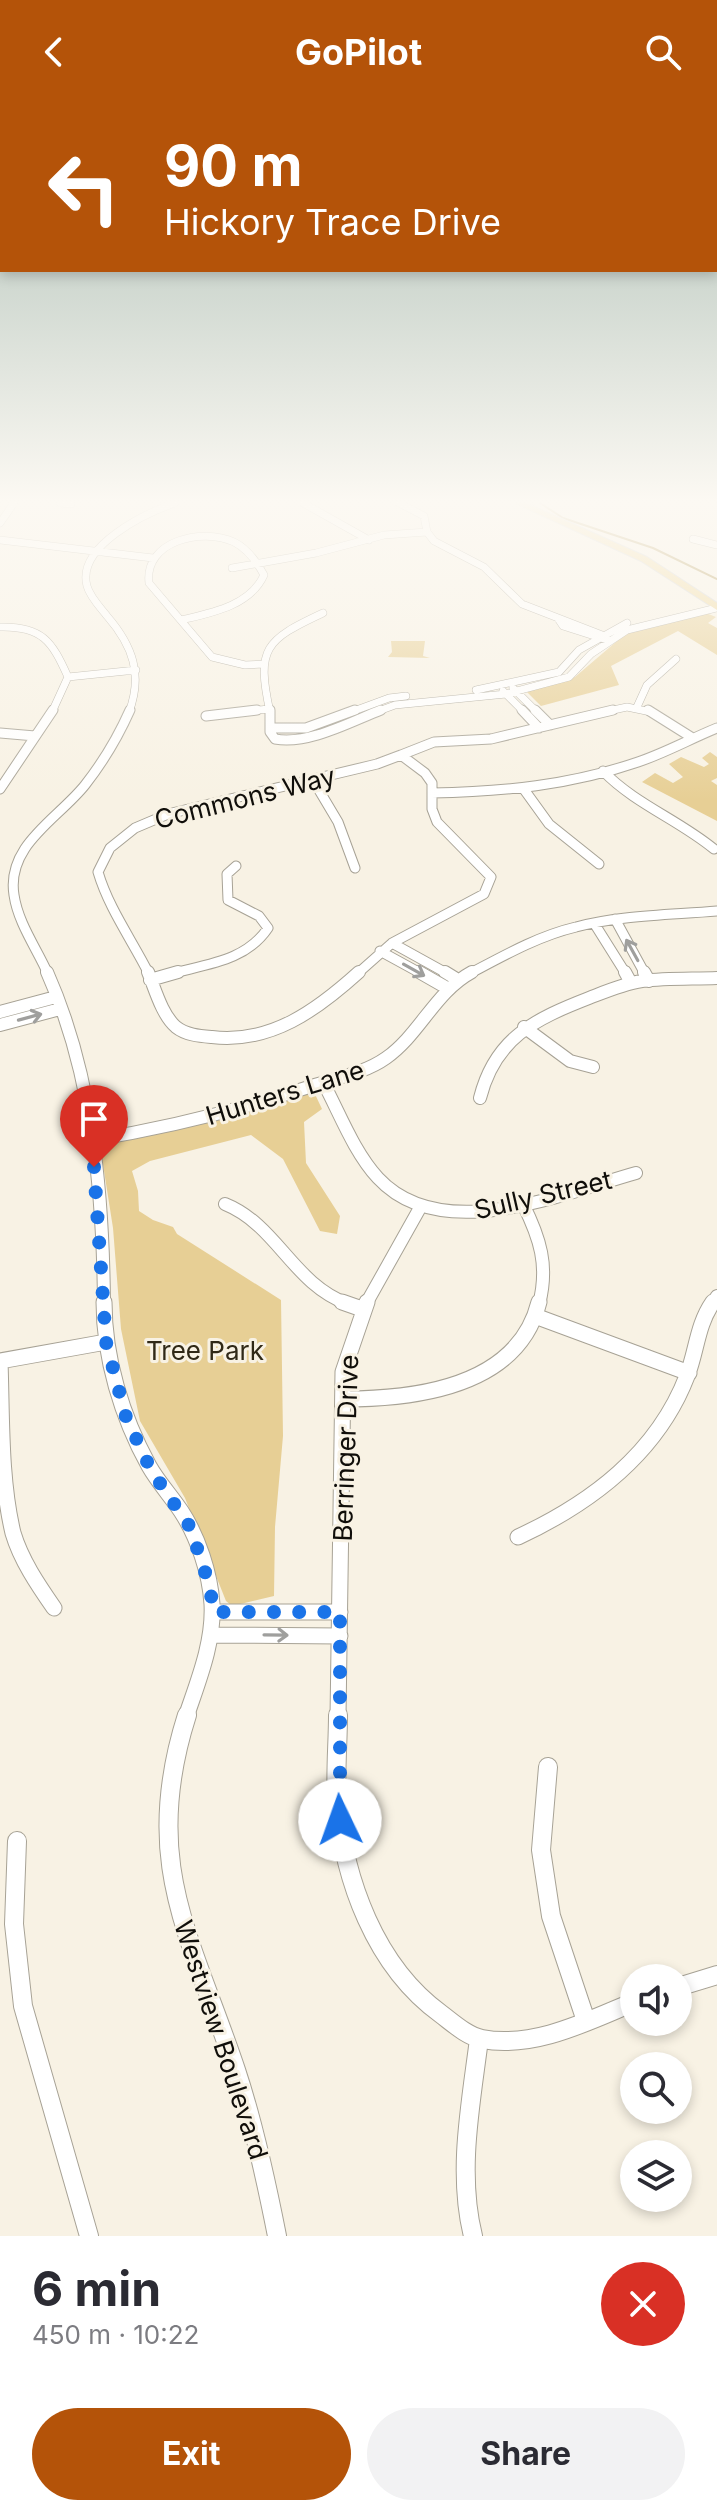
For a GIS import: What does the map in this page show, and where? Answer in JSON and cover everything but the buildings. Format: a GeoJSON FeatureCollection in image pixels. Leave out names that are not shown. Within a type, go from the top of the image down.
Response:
{"type":"FeatureCollection","features":[{"type":"Feature","properties":{"kind":"street"},"geometry":{"type":"LineString","coordinates":[[68,677],[136,670],[126,640],[94,602]]}},
{"type":"Feature","properties":{"kind":"street"},"geometry":{"type":"LineString","coordinates":[[166,602],[212,657],[245,665],[263,664]]}},
{"type":"Feature","properties":{"kind":"street"},"geometry":{"type":"LineString","coordinates":[[181,620],[215,612],[233,602]]}},
{"type":"Feature","properties":{"kind":"street"},"geometry":{"type":"LineString","coordinates":[[520,602],[559,620],[563,626],[603,638]]}},
{"type":"Feature","properties":{"kind":"street"},"geometry":{"type":"LineString","coordinates":[[436,698],[563,670],[579,650],[638,619],[697,602]]}},
{"type":"Feature","properties":{"kind":"street"},"geometry":{"type":"LineString","coordinates":[[323,613],[273,643],[265,653],[263,664],[270,732],[275,739],[304,738],[406,700],[506,694],[575,674],[603,638],[635,627],[717,608]]}},
{"type":"Feature","properties":{"kind":"street"},"geometry":{"type":"LineString","coordinates":[[0,627],[31,627],[42,634],[52,645],[68,677]]}},
{"type":"Feature","properties":{"kind":"street"},"geometry":{"type":"LineString","coordinates":[[676,659],[650,677],[642,688],[637,707],[691,737]]}},
{"type":"Feature","properties":{"kind":"street","name":"Westview Boulevard"},"geometry":{"type":"LineString","coordinates":[[136,670],[136,690],[121,729],[88,783],[37,834],[21,855],[13,872],[13,885],[19,914],[71,1033],[92,1140],[106,1342],[126,1417],[151,1470],[190,1527],[209,1584],[214,1612],[212,1635],[179,1742],[167,1806],[168,1855],[180,1924],[228,2045],[259,2146],[277,2236]]}},
{"type":"Feature","properties":{"kind":"street"},"geometry":{"type":"LineString","coordinates":[[0,789],[50,717],[68,677]]}},
{"type":"Feature","properties":{"kind":"street"},"geometry":{"type":"LineString","coordinates":[[508,683],[550,725]]}},
{"type":"Feature","properties":{"kind":"street"},"geometry":{"type":"LineString","coordinates":[[498,686],[539,728]]}},
{"type":"Feature","properties":{"kind":"street","name":"Commons Way"},"geometry":{"type":"LineString","coordinates":[[400,754],[425,773],[432,783],[432,809],[437,822],[491,877],[484,894],[392,943],[319,1008],[283,1026],[234,1040],[193,1035],[176,1027],[134,943],[105,896],[98,872],[110,848],[152,819],[377,764],[400,754],[434,742],[491,739],[609,710],[637,707]]}},
{"type":"Feature","properties":{"kind":"street"},"geometry":{"type":"LineString","coordinates":[[206,716],[269,709]]}},
{"type":"Feature","properties":{"kind":"street"},"geometry":{"type":"LineString","coordinates":[[432,793],[523,788],[603,771],[667,751],[691,737],[717,728]]}},
{"type":"Feature","properties":{"kind":"street"},"geometry":{"type":"LineString","coordinates":[[0,733],[35,736]]}},
{"type":"Feature","properties":{"kind":"street"},"geometry":{"type":"LineString","coordinates":[[603,771],[629,797],[682,824],[714,849]]}},
{"type":"Feature","properties":{"kind":"street"},"geometry":{"type":"LineString","coordinates":[[313,780],[329,801],[355,868]]}},
{"type":"Feature","properties":{"kind":"street"},"geometry":{"type":"LineString","coordinates":[[523,788],[531,804],[549,824],[599,864]]}},
{"type":"Feature","properties":{"kind":"street"},"geometry":{"type":"LineString","coordinates":[[150,980],[242,955],[258,943],[268,928],[259,916],[228,900],[227,874],[236,866]]}},
{"type":"Feature","properties":{"kind":"street","name":"Hunters Lane"},"geometry":{"type":"LineString","coordinates":[[92,1140],[158,1130],[226,1114],[372,1067],[390,1058],[405,1044],[447,988],[547,935],[615,919],[717,911]]}},
{"type":"Feature","properties":{"kind":"street"},"geometry":{"type":"LineString","coordinates":[[615,919],[649,981]]}},
{"type":"Feature","properties":{"kind":"street"},"geometry":{"type":"LineString","coordinates":[[594,923],[631,983]]}},
{"type":"Feature","properties":{"kind":"street"},"geometry":{"type":"LineString","coordinates":[[392,943],[458,980]]}},
{"type":"Feature","properties":{"kind":"street"},"geometry":{"type":"LineString","coordinates":[[380,951],[447,988]]}},
{"type":"Feature","properties":{"kind":"street"},"geometry":{"type":"LineString","coordinates":[[480,1098],[483,1078],[506,1044],[524,1027],[558,1009],[631,983],[717,978]]}},
{"type":"Feature","properties":{"kind":"street"},"geometry":{"type":"LineString","coordinates":[[0,1012],[58,1003]]}},
{"type":"Feature","properties":{"kind":"street"},"geometry":{"type":"LineString","coordinates":[[0,1025],[58,1003]]}},
{"type":"Feature","properties":{"kind":"street"},"geometry":{"type":"LineString","coordinates":[[524,1027],[570,1061],[593,1067]]}},
{"type":"Feature","properties":{"kind":"street","name":"Sully Street"},"geometry":{"type":"LineString","coordinates":[[323,1082],[377,1178],[399,1195],[421,1206],[472,1215],[636,1173]]}},
{"type":"Feature","properties":{"kind":"street"},"geometry":{"type":"LineString","coordinates":[[225,1204],[247,1213],[315,1288],[329,1297],[362,1309]]}},
{"type":"Feature","properties":{"kind":"street"},"geometry":{"type":"LineString","coordinates":[[344,1399],[396,1399],[433,1393],[463,1382],[496,1363],[524,1334],[535,1316],[543,1291],[544,1261],[536,1231],[523,1204]]}},
{"type":"Feature","properties":{"kind":"street","name":"Berringer Drive"},"geometry":{"type":"LineString","coordinates":[[421,1206],[362,1309],[346,1359],[337,1799],[342,1840],[352,1878],[363,1908],[390,1960],[428,2008],[479,2039]]}},
{"type":"Feature","properties":{"kind":"street"},"geometry":{"type":"LineString","coordinates":[[518,1537],[562,1517],[604,1489],[633,1462],[672,1409],[689,1373],[703,1317],[717,1296]]}},
{"type":"Feature","properties":{"kind":"street"},"geometry":{"type":"LineString","coordinates":[[535,1316],[689,1373]]}},
{"type":"Feature","properties":{"kind":"street"},"geometry":{"type":"LineString","coordinates":[[54,1608],[24,1562],[11,1530],[5,1492],[0,1361],[106,1342]]}},
{"type":"Feature","properties":{"kind":"street"},"geometry":{"type":"LineString","coordinates":[[214,1612],[340,1612]]}},
{"type":"Feature","properties":{"kind":"street"},"geometry":{"type":"LineString","coordinates":[[212,1635],[340,1636]]}},
{"type":"Feature","properties":{"kind":"street"},"geometry":{"type":"LineString","coordinates":[[548,1767],[541,1850],[551,1916],[586,2021]]}},
{"type":"Feature","properties":{"kind":"street"},"geometry":{"type":"LineString","coordinates":[[17,1841],[13,1883],[18,1978],[35,2058],[81,2198],[89,2236]]}},
{"type":"Feature","properties":{"kind":"street"},"geometry":{"type":"LineString","coordinates":[[692,1983],[717,1975]]}},
{"type":"Feature","properties":{"kind":"street"},"geometry":{"type":"LineString","coordinates":[[473,2236],[469,2228],[467,2178],[469,2121],[479,2039],[535,2040],[620,2008]]}},
{"type":"Feature","properties":{"kind":"green space"},"geometry":{"type":"Polygon","coordinates":[[[701,611],[716,617],[708,623],[717,628],[717,655],[678,631],[611,666],[619,685],[541,706],[527,692],[575,677],[631,629],[701,611]]]}},
{"type":"Feature","properties":{"kind":"green space"},"geometry":{"type":"Polygon","coordinates":[[[391,641],[425,641],[423,656],[430,658],[388,657],[392,652],[391,641]]]}},
{"type":"Feature","properties":{"kind":"green space"},"geometry":{"type":"Polygon","coordinates":[[[710,752],[717,757],[717,778],[711,781],[717,785],[717,821],[642,782],[655,773],[673,783],[683,777],[669,764],[681,757],[704,767],[709,764],[702,758],[710,752]]]}},
{"type":"Feature","properties":{"kind":"green space","name":"Tree Park"},"geometry":{"type":"Polygon","coordinates":[[[313,1090],[322,1109],[304,1122],[306,1163],[340,1216],[337,1234],[320,1231],[283,1159],[251,1135],[150,1161],[132,1171],[138,1191],[139,1211],[173,1227],[177,1234],[281,1300],[283,1436],[275,1527],[274,1596],[232,1606],[226,1601],[185,1498],[140,1421],[121,1329],[113,1228],[99,1139],[154,1133],[208,1122],[313,1090]]]}},
{"type":"Feature","properties":{"kind":"route"},"geometry":{"type":"LineString","coordinates":[[94,1167],[106,1342],[126,1417],[151,1470],[190,1527],[209,1584],[214,1612],[340,1612],[337,1799],[340,1820]]}}]}
